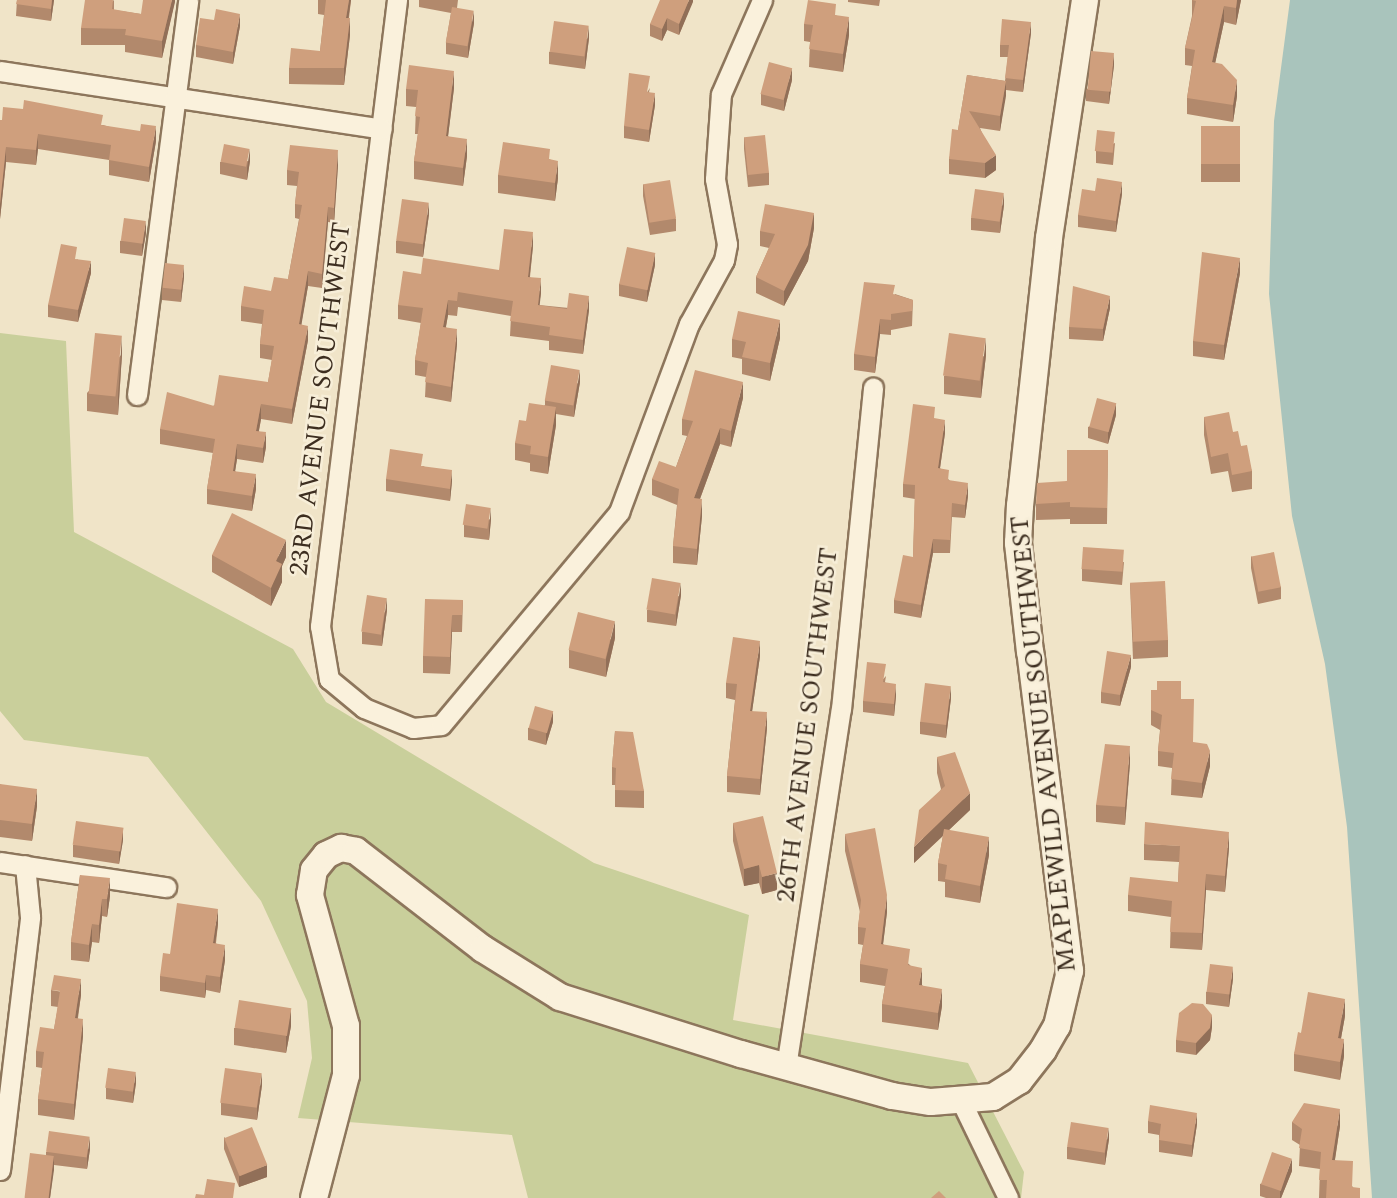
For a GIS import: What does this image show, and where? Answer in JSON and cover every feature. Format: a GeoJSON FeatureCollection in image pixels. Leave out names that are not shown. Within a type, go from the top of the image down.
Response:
{"type":"FeatureCollection","features":[{"type":"Feature","properties":{"kind":"street"},"geometry":{"type":"LineString","coordinates":[[137,395],[178,100],[188,0]]}},
{"type":"Feature","properties":{"kind":"street","name":"23RD AVENUE SOUTHWEST"},"geometry":{"type":"LineString","coordinates":[[397,0],[320,626],[324,666],[329,679],[365,708],[413,728],[441,725],[619,512],[636,475],[689,324],[724,260],[727,244],[715,179],[721,94],[762,0]]}},
{"type":"Feature","properties":{"kind":"street","name":"MAPLEWILD AVENUE SOUTHWEST"},"geometry":{"type":"LineString","coordinates":[[314,1198],[346,1074],[346,1026],[310,895],[314,870],[326,855],[341,848],[356,851],[484,948],[561,997],[786,1067],[892,1096],[961,1101],[993,1097],[1019,1081],[1057,1026],[1070,971],[1018,543],[1049,238],[1086,0]]}},
{"type":"Feature","properties":{"kind":"street"},"geometry":{"type":"LineString","coordinates":[[0,71],[382,130]]}},
{"type":"Feature","properties":{"kind":"street","name":"26TH AVENUE SOUTHWEST"},"geometry":{"type":"LineString","coordinates":[[786,1067],[842,709],[873,388]]}},
{"type":"Feature","properties":{"kind":"street"},"geometry":{"type":"LineString","coordinates":[[0,862],[166,887]]}},
{"type":"Feature","properties":{"kind":"street"},"geometry":{"type":"LineString","coordinates":[[0,1170],[30,917],[25,865]]}},
{"type":"Feature","properties":{"kind":"street"},"geometry":{"type":"LineString","coordinates":[[961,1101],[1008,1198]]}},
{"type":"Feature","properties":{"kind":"green space"},"geometry":{"type":"Polygon","coordinates":[[[0,333],[66,341],[74,532],[293,649],[326,702],[594,863],[749,915],[733,1020],[968,1063],[1024,1172],[1021,1198],[528,1198],[512,1135],[298,1118],[312,1058],[307,1001],[261,901],[148,757],[24,740],[0,711],[0,333]]]}},
{"type":"Feature","properties":{"kind":"water"},"geometry":{"type":"Polygon","coordinates":[[[1290,0],[1397,0],[1397,1198],[1372,1198],[1347,827],[1325,664],[1292,516],[1269,294],[1274,121],[1290,0]]]}},
{"type":"Feature","properties":{"kind":"building"},"geometry":{"type":"Polygon","coordinates":[[[17,0],[52,0],[51,9],[16,4],[17,0]]]}},
{"type":"Feature","properties":{"kind":"building"},"geometry":{"type":"Polygon","coordinates":[[[85,0],[113,0],[112,9],[141,14],[143,0],[172,0],[162,41],[125,35],[126,29],[81,28],[85,0]]]}},
{"type":"Feature","properties":{"kind":"building"},"geometry":{"type":"Polygon","coordinates":[[[326,0],[349,0],[346,18],[350,18],[344,68],[289,68],[291,48],[320,51],[326,0]]]}},
{"type":"Feature","properties":{"kind":"building"},"geometry":{"type":"Polygon","coordinates":[[[660,0],[689,0],[679,24],[667,18],[662,29],[650,24],[660,0]]]}},
{"type":"Feature","properties":{"kind":"building"},"geometry":{"type":"Polygon","coordinates":[[[808,0],[836,4],[835,15],[849,17],[843,54],[809,49],[813,25],[804,24],[808,0]]]}},
{"type":"Feature","properties":{"kind":"building"},"geometry":{"type":"Polygon","coordinates":[[[1192,0],[1237,0],[1236,8],[1224,6],[1212,62],[1222,64],[1237,80],[1233,105],[1187,98],[1195,50],[1185,48],[1196,1],[1192,0]]]}},
{"type":"Feature","properties":{"kind":"building"},"geometry":{"type":"Polygon","coordinates":[[[452,7],[474,11],[467,46],[446,42],[452,7]]]}},
{"type":"Feature","properties":{"kind":"building"},"geometry":{"type":"Polygon","coordinates":[[[216,9],[240,14],[233,52],[196,45],[200,18],[214,20],[216,9]]]}},
{"type":"Feature","properties":{"kind":"building"},"geometry":{"type":"Polygon","coordinates":[[[1002,19],[1031,22],[1023,80],[1005,78],[1009,45],[1000,45],[1002,19]]]}},
{"type":"Feature","properties":{"kind":"building"},"geometry":{"type":"Polygon","coordinates":[[[554,21],[589,26],[584,57],[550,52],[554,21]]]}},
{"type":"Feature","properties":{"kind":"building"},"geometry":{"type":"Polygon","coordinates":[[[1091,51],[1114,53],[1111,92],[1088,90],[1091,51]]]}},
{"type":"Feature","properties":{"kind":"building"},"geometry":{"type":"Polygon","coordinates":[[[769,62],[792,68],[784,100],[760,94],[769,62]]]}},
{"type":"Feature","properties":{"kind":"building"},"geometry":{"type":"Polygon","coordinates":[[[409,65],[454,71],[446,136],[467,139],[463,168],[414,161],[420,117],[415,116],[418,90],[406,89],[409,65]]]}},
{"type":"Feature","properties":{"kind":"building"},"geometry":{"type":"Polygon","coordinates":[[[629,73],[650,76],[647,92],[655,93],[649,130],[624,126],[629,73]]]}},
{"type":"Feature","properties":{"kind":"building"},"geometry":{"type":"Polygon","coordinates":[[[967,75],[1006,81],[1000,116],[969,111],[996,155],[985,163],[949,159],[952,129],[958,130],[967,75]]]}},
{"type":"Feature","properties":{"kind":"building"},"geometry":{"type":"Polygon","coordinates":[[[24,100],[103,115],[101,125],[140,131],[141,124],[156,126],[149,167],[109,160],[111,145],[38,134],[36,150],[6,147],[0,204],[0,120],[3,107],[23,109],[24,100]]]}},
{"type":"Feature","properties":{"kind":"building"},"geometry":{"type":"Polygon","coordinates":[[[1201,126],[1240,126],[1240,164],[1201,164],[1201,126]]]}},
{"type":"Feature","properties":{"kind":"building"},"geometry":{"type":"Polygon","coordinates":[[[1097,130],[1115,132],[1113,153],[1095,151],[1097,130]]]}},
{"type":"Feature","properties":{"kind":"building"},"geometry":{"type":"Polygon","coordinates":[[[765,135],[769,173],[748,175],[744,137],[765,135]]]}},
{"type":"Feature","properties":{"kind":"building"},"geometry":{"type":"Polygon","coordinates":[[[503,142],[550,149],[549,159],[558,161],[555,183],[498,175],[503,142]]]}},
{"type":"Feature","properties":{"kind":"building"},"geometry":{"type":"Polygon","coordinates":[[[224,144],[250,149],[246,167],[221,162],[224,144]]]}},
{"type":"Feature","properties":{"kind":"building"},"geometry":{"type":"Polygon","coordinates":[[[290,145],[338,150],[334,208],[328,207],[322,274],[308,271],[299,324],[308,326],[292,409],[261,404],[256,431],[266,432],[263,448],[237,444],[233,471],[256,474],[252,496],[207,489],[215,439],[160,429],[167,392],[214,406],[219,375],[268,382],[274,346],[260,344],[264,310],[241,306],[244,286],[271,291],[274,277],[288,279],[302,205],[295,204],[299,172],[287,170],[290,145]]]}},
{"type":"Feature","properties":{"kind":"building"},"geometry":{"type":"Polygon","coordinates":[[[1097,178],[1122,182],[1116,221],[1078,215],[1082,189],[1095,191],[1097,178]]]}},
{"type":"Feature","properties":{"kind":"building"},"geometry":{"type":"Polygon","coordinates":[[[670,180],[676,219],[649,223],[643,184],[670,180]]]}},
{"type":"Feature","properties":{"kind":"building"},"geometry":{"type":"Polygon","coordinates":[[[975,189],[1004,193],[1000,222],[971,218],[975,189]]]}},
{"type":"Feature","properties":{"kind":"building"},"geometry":{"type":"Polygon","coordinates":[[[402,199],[429,203],[423,244],[396,241],[402,199]]]}},
{"type":"Feature","properties":{"kind":"building"},"geometry":{"type":"Polygon","coordinates":[[[765,204],[814,213],[808,245],[784,291],[756,277],[775,234],[760,231],[765,204]]]}},
{"type":"Feature","properties":{"kind":"building"},"geometry":{"type":"Polygon","coordinates":[[[124,218],[146,221],[143,244],[121,241],[124,218]]]}},
{"type":"Feature","properties":{"kind":"building"},"geometry":{"type":"Polygon","coordinates":[[[504,229],[533,232],[528,277],[541,278],[538,305],[567,309],[569,293],[589,296],[583,340],[549,335],[550,327],[510,321],[513,301],[458,292],[457,301],[448,300],[443,327],[457,329],[451,387],[425,382],[428,363],[415,360],[423,308],[398,305],[403,271],[421,274],[423,258],[499,270],[504,229]]]}},
{"type":"Feature","properties":{"kind":"building"},"geometry":{"type":"Polygon","coordinates":[[[61,244],[77,247],[75,259],[91,261],[78,310],[48,305],[61,244]]]}},
{"type":"Feature","properties":{"kind":"building"},"geometry":{"type":"Polygon","coordinates":[[[627,247],[655,253],[647,290],[619,284],[627,247]]]}},
{"type":"Feature","properties":{"kind":"building"},"geometry":{"type":"Polygon","coordinates":[[[1202,252],[1240,258],[1224,345],[1193,341],[1202,252]]]}},
{"type":"Feature","properties":{"kind":"building"},"geometry":{"type":"Polygon","coordinates":[[[165,263],[184,265],[181,290],[162,288],[165,263]]]}},
{"type":"Feature","properties":{"kind":"building"},"geometry":{"type":"Polygon","coordinates":[[[864,282],[895,285],[893,294],[913,300],[912,311],[891,314],[891,320],[880,319],[875,357],[854,354],[864,282]]]}},
{"type":"Feature","properties":{"kind":"building"},"geometry":{"type":"Polygon","coordinates":[[[1073,286],[1110,296],[1103,329],[1069,327],[1073,286]]]}},
{"type":"Feature","properties":{"kind":"building"},"geometry":{"type":"Polygon","coordinates":[[[738,311],[780,320],[770,363],[742,357],[746,342],[732,339],[738,311]]]}},
{"type":"Feature","properties":{"kind":"building"},"geometry":{"type":"Polygon","coordinates":[[[95,333],[122,336],[115,396],[89,394],[95,333]]]}},
{"type":"Feature","properties":{"kind":"building"},"geometry":{"type":"Polygon","coordinates":[[[949,333],[986,338],[980,381],[943,376],[949,333]]]}},
{"type":"Feature","properties":{"kind":"building"},"geometry":{"type":"Polygon","coordinates":[[[551,365],[580,370],[573,405],[545,400],[551,365]]]}},
{"type":"Feature","properties":{"kind":"building"},"geometry":{"type":"Polygon","coordinates":[[[695,370],[743,382],[731,431],[720,428],[694,498],[702,499],[697,549],[673,546],[679,489],[652,479],[659,461],[676,467],[693,421],[682,419],[695,370]]]}},
{"type":"Feature","properties":{"kind":"building"},"geometry":{"type":"Polygon","coordinates":[[[1097,398],[1116,403],[1109,432],[1089,427],[1097,398]]]}},
{"type":"Feature","properties":{"kind":"building"},"geometry":{"type":"Polygon","coordinates":[[[529,403],[556,407],[548,457],[530,454],[531,446],[515,443],[519,420],[526,421],[529,403]]]}},
{"type":"Feature","properties":{"kind":"building"},"geometry":{"type":"Polygon","coordinates":[[[913,404],[935,407],[934,418],[945,420],[938,468],[949,470],[948,480],[968,483],[965,505],[952,503],[950,540],[933,539],[921,605],[894,600],[903,555],[913,557],[915,485],[903,484],[913,404]]]}},
{"type":"Feature","properties":{"kind":"building"},"geometry":{"type":"Polygon","coordinates":[[[1229,412],[1233,432],[1238,431],[1241,446],[1247,445],[1252,471],[1232,475],[1228,453],[1211,457],[1204,417],[1229,412]]]}},
{"type":"Feature","properties":{"kind":"building"},"geometry":{"type":"Polygon","coordinates":[[[390,449],[423,454],[421,466],[452,470],[450,489],[386,479],[390,449]]]}},
{"type":"Feature","properties":{"kind":"building"},"geometry":{"type":"Polygon","coordinates":[[[1067,450],[1108,450],[1107,508],[1070,507],[1070,502],[1036,504],[1037,483],[1067,481],[1067,450]]]}},
{"type":"Feature","properties":{"kind":"building"},"geometry":{"type":"Polygon","coordinates":[[[466,504],[491,508],[487,529],[463,525],[466,504]]]}},
{"type":"Feature","properties":{"kind":"building"},"geometry":{"type":"Polygon","coordinates":[[[232,513],[286,540],[276,561],[282,564],[271,588],[212,555],[232,513]]]}},
{"type":"Feature","properties":{"kind":"building"},"geometry":{"type":"Polygon","coordinates":[[[1083,547],[1124,550],[1122,572],[1081,569],[1083,547]]]}},
{"type":"Feature","properties":{"kind":"building"},"geometry":{"type":"Polygon","coordinates":[[[1274,552],[1281,587],[1258,592],[1251,556],[1274,552]]]}},
{"type":"Feature","properties":{"kind":"building"},"geometry":{"type":"Polygon","coordinates":[[[652,578],[681,583],[675,615],[646,610],[652,578]]]}},
{"type":"Feature","properties":{"kind":"building"},"geometry":{"type":"Polygon","coordinates":[[[1165,581],[1168,640],[1133,642],[1130,583],[1165,581]]]}},
{"type":"Feature","properties":{"kind":"building"},"geometry":{"type":"Polygon","coordinates":[[[367,595],[387,598],[381,635],[361,632],[367,595]]]}},
{"type":"Feature","properties":{"kind":"building"},"geometry":{"type":"Polygon","coordinates":[[[425,599],[463,600],[462,615],[452,615],[450,657],[423,656],[425,599]]]}},
{"type":"Feature","properties":{"kind":"building"},"geometry":{"type":"Polygon","coordinates":[[[578,612],[615,621],[605,659],[569,650],[578,612]]]}},
{"type":"Feature","properties":{"kind":"building"},"geometry":{"type":"Polygon","coordinates":[[[733,637],[760,641],[750,711],[767,712],[760,779],[727,776],[737,684],[726,683],[733,637]]]}},
{"type":"Feature","properties":{"kind":"building"},"geometry":{"type":"Polygon","coordinates":[[[1107,651],[1131,655],[1120,695],[1101,692],[1107,651]]]}},
{"type":"Feature","properties":{"kind":"building"},"geometry":{"type":"Polygon","coordinates":[[[867,662],[886,664],[883,682],[896,684],[894,704],[863,701],[867,662]]]}},
{"type":"Feature","properties":{"kind":"building"},"geometry":{"type":"Polygon","coordinates":[[[1157,681],[1181,681],[1181,699],[1194,699],[1193,742],[1207,744],[1210,751],[1202,783],[1171,779],[1174,753],[1158,751],[1162,715],[1151,710],[1151,690],[1157,690],[1157,681]]]}},
{"type":"Feature","properties":{"kind":"building"},"geometry":{"type":"Polygon","coordinates":[[[925,683],[951,686],[946,725],[920,722],[925,683]]]}},
{"type":"Feature","properties":{"kind":"building"},"geometry":{"type":"Polygon","coordinates":[[[535,706],[553,711],[547,733],[529,728],[535,706]]]}},
{"type":"Feature","properties":{"kind":"building"},"geometry":{"type":"Polygon","coordinates":[[[615,731],[633,732],[644,791],[615,790],[616,768],[612,767],[615,731]]]}},
{"type":"Feature","properties":{"kind":"building"},"geometry":{"type":"Polygon","coordinates":[[[1105,744],[1130,746],[1125,807],[1096,805],[1105,744]]]}},
{"type":"Feature","properties":{"kind":"building"},"geometry":{"type":"Polygon","coordinates":[[[955,752],[970,793],[914,847],[919,810],[945,786],[937,757],[955,752]]]}},
{"type":"Feature","properties":{"kind":"building"},"geometry":{"type":"Polygon","coordinates":[[[0,784],[37,789],[32,824],[0,820],[0,784]]]}},
{"type":"Feature","properties":{"kind":"building"},"geometry":{"type":"Polygon","coordinates":[[[763,816],[777,873],[762,877],[759,865],[744,869],[733,823],[763,816]]]}},
{"type":"Feature","properties":{"kind":"building"},"geometry":{"type":"Polygon","coordinates":[[[76,821],[124,828],[120,851],[73,845],[76,821]]]}},
{"type":"Feature","properties":{"kind":"building"},"geometry":{"type":"Polygon","coordinates":[[[1145,822],[1229,832],[1225,876],[1206,874],[1202,933],[1170,932],[1172,901],[1128,895],[1130,877],[1178,882],[1180,846],[1144,844],[1145,822]]]}},
{"type":"Feature","properties":{"kind":"building"},"geometry":{"type":"Polygon","coordinates":[[[875,828],[887,895],[881,944],[910,949],[908,965],[922,968],[919,985],[942,989],[938,1013],[882,1004],[888,969],[860,964],[866,928],[858,927],[861,900],[845,834],[875,828]]]}},
{"type":"Feature","properties":{"kind":"building"},"geometry":{"type":"Polygon","coordinates":[[[944,829],[989,837],[980,886],[945,879],[947,865],[938,863],[944,829]]]}},
{"type":"Feature","properties":{"kind":"building"},"geometry":{"type":"Polygon","coordinates":[[[80,875],[110,878],[107,899],[102,899],[99,925],[92,924],[89,945],[71,942],[80,875]]]}},
{"type":"Feature","properties":{"kind":"building"},"geometry":{"type":"Polygon","coordinates":[[[177,903],[218,909],[213,943],[225,945],[220,977],[206,975],[205,983],[160,976],[163,953],[170,954],[177,903]]]}},
{"type":"Feature","properties":{"kind":"building"},"geometry":{"type":"Polygon","coordinates":[[[1210,964],[1233,967],[1229,995],[1207,992],[1210,964]]]}},
{"type":"Feature","properties":{"kind":"building"},"geometry":{"type":"Polygon","coordinates":[[[54,975],[81,979],[75,1018],[83,1019],[74,1104],[38,1099],[44,1052],[36,1051],[40,1027],[54,1029],[60,991],[51,990],[54,975]]]}},
{"type":"Feature","properties":{"kind":"building"},"geometry":{"type":"Polygon","coordinates":[[[1308,992],[1345,999],[1338,1038],[1344,1039],[1340,1062],[1294,1054],[1298,1032],[1301,1033],[1308,992]]]}},
{"type":"Feature","properties":{"kind":"building"},"geometry":{"type":"Polygon","coordinates":[[[239,1000],[291,1008],[287,1036],[235,1028],[239,1000]]]}},
{"type":"Feature","properties":{"kind":"building"},"geometry":{"type":"Polygon","coordinates":[[[1192,1003],[1203,1004],[1212,1015],[1210,1028],[1196,1043],[1176,1040],[1179,1013],[1192,1003]]]}},
{"type":"Feature","properties":{"kind":"building"},"geometry":{"type":"Polygon","coordinates":[[[108,1068],[136,1072],[133,1092],[105,1088],[108,1068]]]}},
{"type":"Feature","properties":{"kind":"building"},"geometry":{"type":"Polygon","coordinates":[[[225,1068],[262,1073],[257,1108],[220,1103],[225,1068]]]}},
{"type":"Feature","properties":{"kind":"building"},"geometry":{"type":"Polygon","coordinates":[[[1304,1103],[1340,1109],[1332,1160],[1353,1161],[1352,1187],[1360,1188],[1360,1198],[1326,1198],[1327,1180],[1319,1180],[1321,1152],[1299,1148],[1302,1129],[1292,1122],[1304,1103]]]}},
{"type":"Feature","properties":{"kind":"building"},"geometry":{"type":"Polygon","coordinates":[[[1150,1105],[1197,1113],[1192,1145],[1159,1140],[1161,1124],[1148,1121],[1150,1105]]]}},
{"type":"Feature","properties":{"kind":"building"},"geometry":{"type":"Polygon","coordinates":[[[1071,1122],[1109,1128],[1105,1153],[1067,1147],[1071,1122]]]}},
{"type":"Feature","properties":{"kind":"building"},"geometry":{"type":"Polygon","coordinates":[[[252,1127],[267,1165],[240,1176],[224,1138],[252,1127]]]}},
{"type":"Feature","properties":{"kind":"building"},"geometry":{"type":"Polygon","coordinates":[[[49,1131],[90,1137],[87,1158],[46,1152],[49,1131]]]}},
{"type":"Feature","properties":{"kind":"building"},"geometry":{"type":"Polygon","coordinates":[[[1272,1152],[1292,1159],[1281,1191],[1261,1184],[1272,1152]]]}},
{"type":"Feature","properties":{"kind":"building"},"geometry":{"type":"Polygon","coordinates":[[[30,1153],[54,1156],[49,1198],[25,1198],[30,1153]]]}},
{"type":"Feature","properties":{"kind":"building"},"geometry":{"type":"Polygon","coordinates":[[[207,1179],[235,1183],[233,1198],[195,1198],[196,1194],[204,1195],[207,1179]]]}},
{"type":"Feature","properties":{"kind":"building"},"geometry":{"type":"Polygon","coordinates":[[[939,1191],[946,1198],[931,1198],[939,1191]]]}}]}
